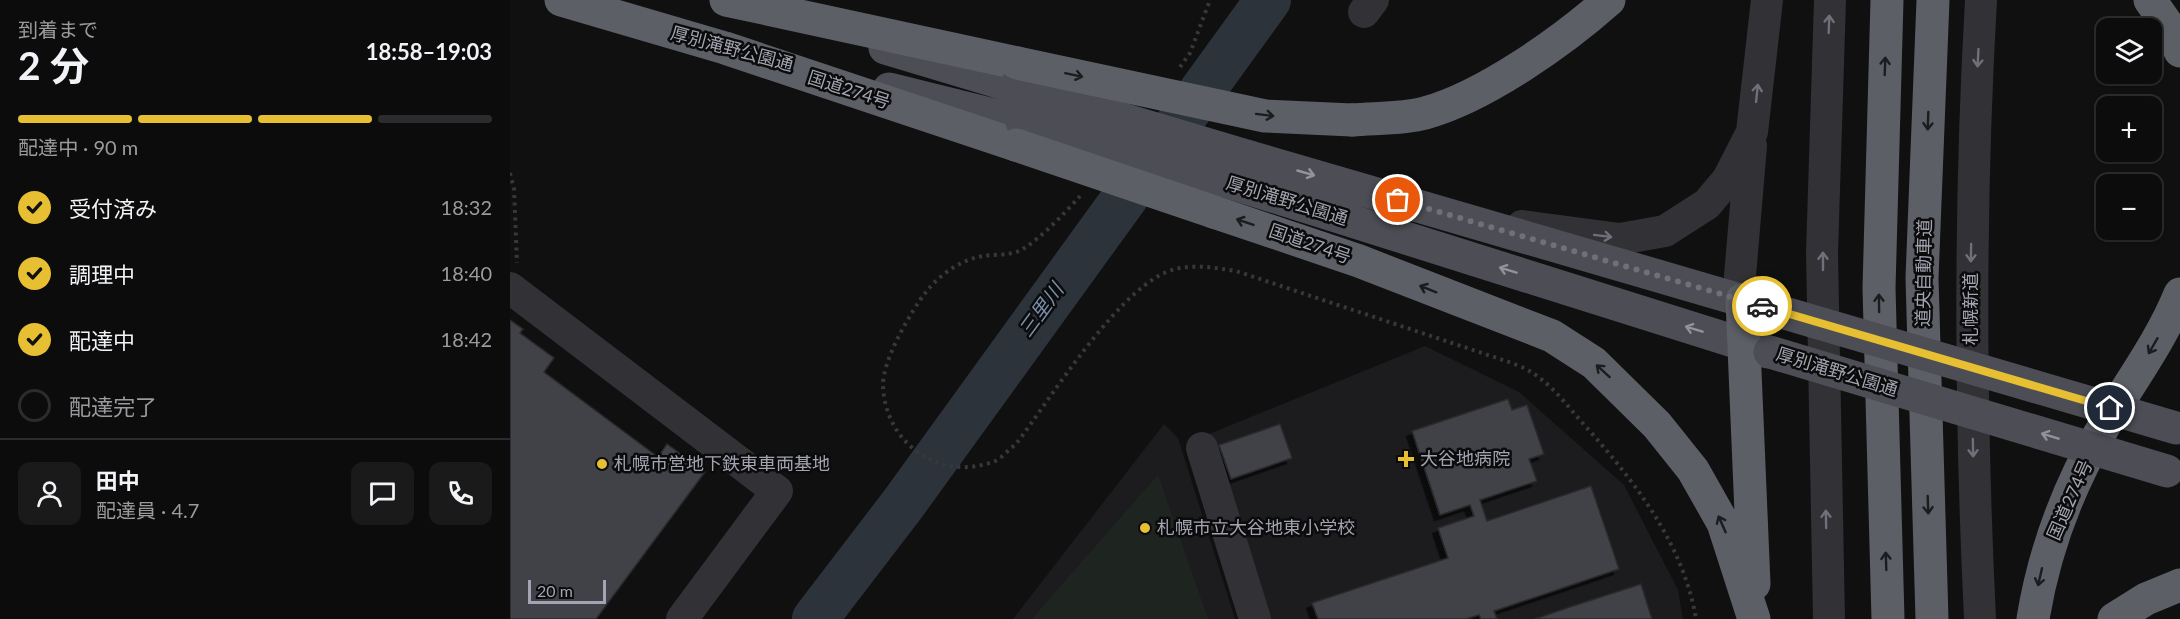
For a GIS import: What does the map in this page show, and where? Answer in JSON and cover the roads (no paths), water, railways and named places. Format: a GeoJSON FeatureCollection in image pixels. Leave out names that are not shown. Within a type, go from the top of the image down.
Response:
{"type":"FeatureCollection","features":[{"type":"Feature","properties":{"kind":"highway","name":"厚別滝野公園通"},"geometry":{"type":"LineString","coordinates":[[561,0],[725,48]]}},
{"type":"Feature","properties":{"kind":"highway"},"geometry":{"type":"LineString","coordinates":[[733,2],[1016,75],[1265,116],[1352,120],[1424,113],[1467,97],[1540,53],[1609,0]]}},
{"type":"Feature","properties":{"kind":"highway"},"geometry":{"type":"LineString","coordinates":[[1887,0],[1879,288],[1888,619]]}},
{"type":"Feature","properties":{"kind":"highway","name":"道央自動車道"},"geometry":{"type":"LineString","coordinates":[[1932,619],[1922,278],[1933,0]]}},
{"type":"Feature","properties":{"kind":"highway"},"geometry":{"type":"LineString","coordinates":[[2150,0],[2171,30],[2180,51]]}},
{"type":"Feature","properties":{"kind":"highway","name":"国道274号"},"geometry":{"type":"LineString","coordinates":[[725,48],[1019,134],[1214,212],[1359,261],[1552,336],[1594,363],[1657,425],[1693,470],[1723,523],[1755,619]]}},
{"type":"Feature","properties":{"kind":"highway","name":"国道274号"},"geometry":{"type":"LineString","coordinates":[[2033,619],[2040,574],[2063,509],[2103,428],[2156,343],[2180,294]]}},
{"type":"Feature","properties":{"kind":"highway"},"geometry":{"type":"LineString","coordinates":[[1742,300],[1757,348],[1755,619]]}},
{"type":"Feature","properties":{"kind":"highway"},"geometry":{"type":"LineString","coordinates":[[2114,619],[2146,599],[2180,585]]}},
{"type":"Feature","properties":{"kind":"main road","name":"厚別滝野公園通"},"geometry":{"type":"LineString","coordinates":[[1016,75],[1250,157],[2178,428]]}},
{"type":"Feature","properties":{"kind":"main road","name":"厚別滝野公園通"},"geometry":{"type":"LineString","coordinates":[[1019,134],[1231,183],[1757,348],[2173,472]]}},
{"type":"Feature","properties":{"kind":"street"},"geometry":{"type":"LineString","coordinates":[[1742,300],[1740,276],[1752,132],[1767,0]]}},
{"type":"Feature","properties":{"kind":"street"},"geometry":{"type":"LineString","coordinates":[[1829,619],[1822,253],[1830,0]]}},
{"type":"Feature","properties":{"kind":"street","name":"札幌新道"},"geometry":{"type":"LineString","coordinates":[[1980,619],[1973,481],[1970,293],[1974,115],[1981,0]]}},
{"type":"Feature","properties":{"kind":"street"},"geometry":{"type":"LineString","coordinates":[[1462,219],[1620,238],[1665,231],[1707,204],[1728,178],[1752,132]]}},
{"type":"Feature","properties":{"kind":"street"},"geometry":{"type":"LineString","coordinates":[[514,279],[777,491],[682,619]]}},
{"type":"Feature","properties":{"kind":"street"},"geometry":{"type":"LineString","coordinates":[[1202,448],[1255,619]]}},
{"type":"Feature","properties":{"kind":"waterway","name":"三里川"},"geometry":{"type":"LineString","coordinates":[[815,619],[903,504],[1268,0]]}},
{"type":"Feature","properties":{"kind":"place","name":"大谷地病院"},"geometry":{"type":"Point","coordinates":[1406,459]}},
{"type":"Feature","properties":{"kind":"place","name":"札幌市営地下鉄東車両基地"},"geometry":{"type":"Point","coordinates":[602,464]}},
{"type":"Feature","properties":{"kind":"place","name":"札幌市立大谷地東小学校"},"geometry":{"type":"Point","coordinates":[1145,528]}}]}
